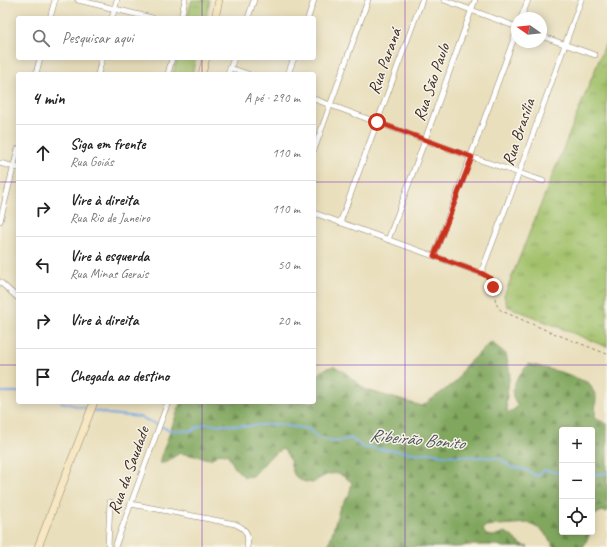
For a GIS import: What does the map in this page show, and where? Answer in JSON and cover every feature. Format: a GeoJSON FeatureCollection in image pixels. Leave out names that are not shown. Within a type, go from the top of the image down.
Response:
{"type":"FeatureCollection","features":[{"type":"Feature","properties":{"kind":"main road"},"geometry":{"type":"LineString","coordinates":[[215,16],[219,0]]}},
{"type":"Feature","properties":{"kind":"main road"},"geometry":{"type":"LineString","coordinates":[[202,72],[206,60]]}},
{"type":"Feature","properties":{"kind":"main road"},"geometry":{"type":"LineString","coordinates":[[38,547],[93,404]]}},
{"type":"Feature","properties":{"kind":"street"},"geometry":{"type":"LineString","coordinates":[[51,16],[55,0]]}},
{"type":"Feature","properties":{"kind":"street"},"geometry":{"type":"LineString","coordinates":[[78,0],[144,16]]}},
{"type":"Feature","properties":{"kind":"street"},"geometry":{"type":"LineString","coordinates":[[113,16],[117,0]]}},
{"type":"Feature","properties":{"kind":"street"},"geometry":{"type":"LineString","coordinates":[[181,16],[185,0]]}},
{"type":"Feature","properties":{"kind":"street"},"geometry":{"type":"LineString","coordinates":[[249,16],[254,0]]}},
{"type":"Feature","properties":{"kind":"street"},"geometry":{"type":"LineString","coordinates":[[309,16],[314,0]]}},
{"type":"Feature","properties":{"kind":"street"},"geometry":{"type":"LineString","coordinates":[[316,145],[368,0]]}},
{"type":"Feature","properties":{"kind":"street","name":"Rua Paraná"},"geometry":{"type":"LineString","coordinates":[[340,223],[422,0]]}},
{"type":"Feature","properties":{"kind":"street"},"geometry":{"type":"LineString","coordinates":[[444,0],[511,25]]}},
{"type":"Feature","properties":{"kind":"street","name":"Rua São Paulo"},"geometry":{"type":"LineString","coordinates":[[388,240],[475,0]]}},
{"type":"Feature","properties":{"kind":"street"},"geometry":{"type":"LineString","coordinates":[[524,12],[528,0]]}},
{"type":"Feature","properties":{"kind":"street","name":"Rua Brasília"},"geometry":{"type":"LineString","coordinates":[[481,273],[519,173],[581,0]]}},
{"type":"Feature","properties":{"kind":"street"},"geometry":{"type":"LineString","coordinates":[[547,38],[595,55]]}},
{"type":"Feature","properties":{"kind":"street"},"geometry":{"type":"LineString","coordinates":[[434,256],[472,157],[511,47]]}},
{"type":"Feature","properties":{"kind":"street"},"geometry":{"type":"LineString","coordinates":[[36,72],[40,60]]}},
{"type":"Feature","properties":{"kind":"street"},"geometry":{"type":"LineString","coordinates":[[98,72],[102,60]]}},
{"type":"Feature","properties":{"kind":"street"},"geometry":{"type":"LineString","coordinates":[[168,72],[172,60]]}},
{"type":"Feature","properties":{"kind":"street"},"geometry":{"type":"LineString","coordinates":[[229,72],[233,60]]}},
{"type":"Feature","properties":{"kind":"street"},"geometry":{"type":"LineString","coordinates":[[289,72],[293,60]]}},
{"type":"Feature","properties":{"kind":"street"},"geometry":{"type":"LineString","coordinates":[[230,68],[242,72]]}},
{"type":"Feature","properties":{"kind":"street"},"geometry":{"type":"LineString","coordinates":[[316,100],[472,157],[543,181]]}},
{"type":"Feature","properties":{"kind":"street"},"geometry":{"type":"LineString","coordinates":[[0,163],[16,167],[0,221]]}},
{"type":"Feature","properties":{"kind":"street"},"geometry":{"type":"LineString","coordinates":[[316,214],[481,273]]}},
{"type":"Feature","properties":{"kind":"street"},"geometry":{"type":"LineString","coordinates":[[0,282],[16,296]]}},
{"type":"Feature","properties":{"kind":"street","name":"Rua da Saudade"},"geometry":{"type":"LineString","coordinates":[[115,547],[167,404]]}},
{"type":"Feature","properties":{"kind":"street"},"geometry":{"type":"LineString","coordinates":[[108,547],[110,502]]}},
{"type":"Feature","properties":{"kind":"street"},"geometry":{"type":"LineString","coordinates":[[131,504],[235,524],[245,530],[248,534],[247,547]]}},
{"type":"Feature","properties":{"kind":"path"},"geometry":{"type":"LineString","coordinates":[[481,273],[490,278],[496,303],[498,308],[502,311],[523,321],[607,354]]}},
{"type":"Feature","properties":{"kind":"green space"},"geometry":{"type":"Polygon","coordinates":[[[192,0],[210,0],[206,16],[188,16],[192,0]]]}},
{"type":"Feature","properties":{"kind":"green space"},"geometry":{"type":"Polygon","coordinates":[[[607,40],[607,347],[507,306],[504,296],[607,40]]]}},
{"type":"Feature","properties":{"kind":"green space"},"geometry":{"type":"Polygon","coordinates":[[[176,60],[196,60],[192,72],[174,72],[176,60]]]}},
{"type":"Feature","properties":{"kind":"green space"},"geometry":{"type":"Polygon","coordinates":[[[491,342],[506,354],[510,373],[506,402],[508,414],[518,406],[513,397],[513,388],[519,375],[529,364],[564,373],[589,383],[596,396],[595,416],[607,424],[607,512],[601,511],[595,515],[595,427],[559,427],[559,535],[589,535],[583,547],[555,547],[542,530],[528,523],[485,526],[483,530],[486,535],[494,536],[505,532],[520,544],[528,547],[468,545],[459,547],[328,547],[340,507],[349,495],[352,483],[342,476],[337,474],[328,474],[313,483],[298,479],[294,475],[287,454],[282,449],[270,457],[253,476],[244,477],[235,468],[228,455],[221,453],[210,459],[180,453],[164,463],[160,463],[160,459],[180,404],[316,404],[316,376],[325,369],[334,366],[343,371],[366,390],[422,406],[456,382],[465,366],[491,342]]]}},
{"type":"Feature","properties":{"kind":"waterway","name":"Ribeirão Bonito"},"geometry":{"type":"LineString","coordinates":[[0,392],[16,392]]}},
{"type":"Feature","properties":{"kind":"waterway","name":"Ribeirão Bonito"},"geometry":{"type":"LineString","coordinates":[[69,404],[108,414],[140,417],[169,430],[191,431],[204,424],[246,426],[276,424],[309,429],[317,438],[335,442],[351,438],[362,447],[415,454],[437,453],[441,455],[499,458],[511,467],[524,469],[537,476],[545,470],[559,473]]}},
{"type":"Feature","properties":{"kind":"waterway","name":"Ribeirão Bonito"},"geometry":{"type":"LineString","coordinates":[[595,475],[607,473]]}},
{"type":"Feature","properties":{"kind":"route"},"geometry":{"type":"LineString","coordinates":[[377,122],[472,157],[434,256],[481,273],[490,278],[493,287]]}}]}
